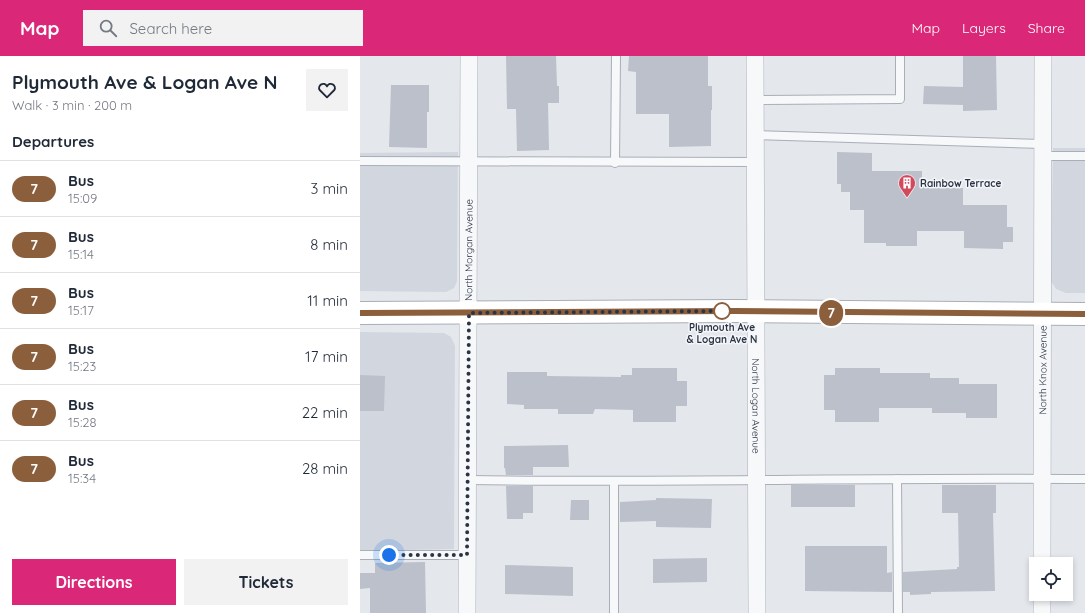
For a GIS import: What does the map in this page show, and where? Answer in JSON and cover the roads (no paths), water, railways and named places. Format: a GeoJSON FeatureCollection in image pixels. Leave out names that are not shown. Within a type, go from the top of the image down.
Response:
{"type":"FeatureCollection","features":[{"type":"Feature","properties":{"kind":"main road"},"geometry":{"type":"LineString","coordinates":[[360,313],[756,312],[1085,314]]}},
{"type":"Feature","properties":{"kind":"street","name":"North Morgan Avenue"},"geometry":{"type":"LineString","coordinates":[[467,613],[469,56]]}},
{"type":"Feature","properties":{"kind":"street","name":"North Logan Avenue"},"geometry":{"type":"LineString","coordinates":[[755,56],[757,613]]}},
{"type":"Feature","properties":{"kind":"street","name":"North Knox Avenue"},"geometry":{"type":"LineString","coordinates":[[1042,557],[1043,56]]}},
{"type":"Feature","properties":{"kind":"street"},"geometry":{"type":"LineString","coordinates":[[1042,601],[1042,613]]}},
{"type":"Feature","properties":{"kind":"lane"},"geometry":{"type":"LineString","coordinates":[[615,163],[616,56]]}},
{"type":"Feature","properties":{"kind":"lane"},"geometry":{"type":"LineString","coordinates":[[755,100],[900,99],[900,56]]}},
{"type":"Feature","properties":{"kind":"lane"},"geometry":{"type":"LineString","coordinates":[[755,135],[1043,150],[1085,156]]}},
{"type":"Feature","properties":{"kind":"lane"},"geometry":{"type":"LineString","coordinates":[[360,162],[755,162]]}},
{"type":"Feature","properties":{"kind":"lane"},"geometry":{"type":"LineString","coordinates":[[468,480],[614,482],[756,479],[1085,479]]}},
{"type":"Feature","properties":{"kind":"lane"},"geometry":{"type":"LineString","coordinates":[[898,479],[898,613]]}},
{"type":"Feature","properties":{"kind":"lane"},"geometry":{"type":"LineString","coordinates":[[614,482],[614,613]]}},
{"type":"Feature","properties":{"kind":"lane"},"geometry":{"type":"LineString","coordinates":[[360,556],[467,555]]}},
{"type":"Feature","properties":{"kind":"place","name":"Rainbow Terrace"},"geometry":{"type":"Point","coordinates":[907,198]}},
{"type":"Feature","properties":{"kind":"place","name":"Plymouth Ave & Logan Ave N"},"geometry":{"type":"Point","coordinates":[722,311]}}]}
